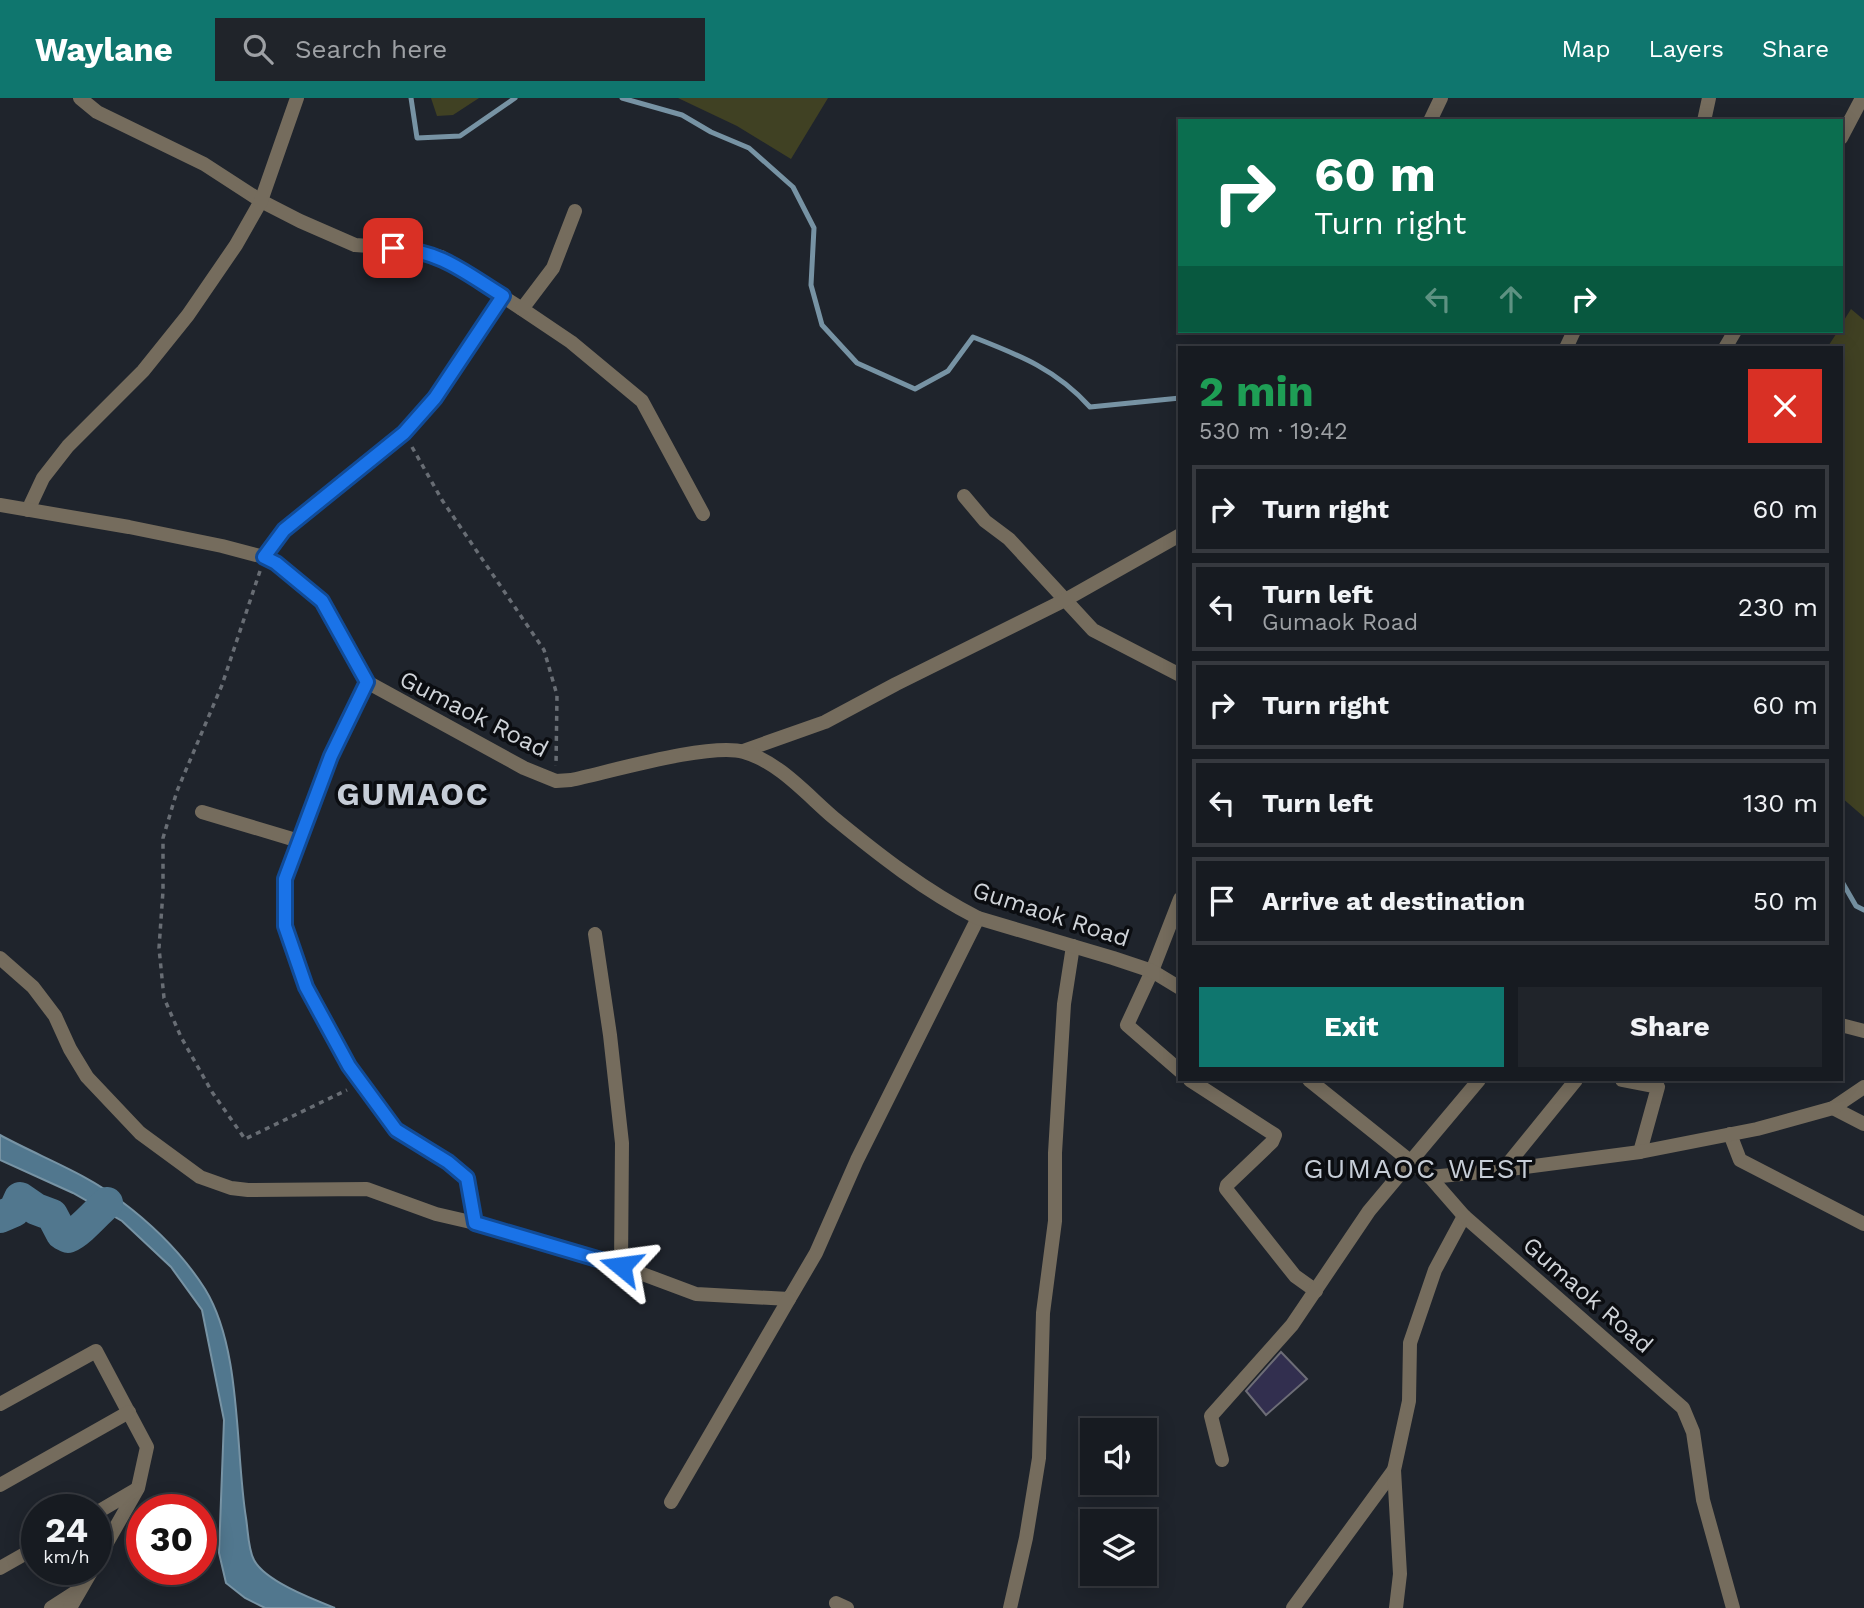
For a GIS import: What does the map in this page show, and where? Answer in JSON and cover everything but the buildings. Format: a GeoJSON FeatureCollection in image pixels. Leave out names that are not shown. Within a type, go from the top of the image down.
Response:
{"type":"FeatureCollection","features":[{"type":"Feature","properties":{"kind":"street"},"geometry":{"type":"LineString","coordinates":[[80,98],[97,112],[204,164],[261,201],[300,221],[355,245],[412,249],[441,257],[503,296],[571,342],[642,401],[703,514]]}},
{"type":"Feature","properties":{"kind":"street"},"geometry":{"type":"LineString","coordinates":[[28,510],[43,478],[68,446],[143,371],[188,315],[236,245],[261,201],[297,98]]}},
{"type":"Feature","properties":{"kind":"street"},"geometry":{"type":"LineString","coordinates":[[1431,119],[1441,98]]}},
{"type":"Feature","properties":{"kind":"street"},"geometry":{"type":"LineString","coordinates":[[1704,119],[1709,98]]}},
{"type":"Feature","properties":{"kind":"street"},"geometry":{"type":"LineString","coordinates":[[1843,134],[1863,98]]}},
{"type":"Feature","properties":{"kind":"street"},"geometry":{"type":"LineString","coordinates":[[522,309],[553,268],[575,211]]}},
{"type":"Feature","properties":{"kind":"street"},"geometry":{"type":"LineString","coordinates":[[264,557],[284,530],[404,433],[435,398],[503,296]]}},
{"type":"Feature","properties":{"kind":"street"},"geometry":{"type":"LineString","coordinates":[[964,496],[985,521],[1009,539],[1093,630],[1178,674]]}},
{"type":"Feature","properties":{"kind":"street","name":"Gumaok Road"},"geometry":{"type":"LineString","coordinates":[[0,505],[169,535],[264,557],[276,563],[322,601],[367,682],[524,768],[556,780],[571,780],[708,751],[743,751],[776,768],[889,863],[955,906],[978,918],[1152,971],[1178,987]]}},
{"type":"Feature","properties":{"kind":"street"},"geometry":{"type":"LineString","coordinates":[[743,751],[825,722],[1065,600],[1178,536]]}},
{"type":"Feature","properties":{"kind":"street"},"geometry":{"type":"LineString","coordinates":[[367,682],[331,756],[285,879],[285,926],[306,987],[349,1066],[396,1130],[448,1162],[467,1178],[475,1223]]}},
{"type":"Feature","properties":{"kind":"street"},"geometry":{"type":"LineString","coordinates":[[202,812],[299,841]]}},
{"type":"Feature","properties":{"kind":"street"},"geometry":{"type":"LineString","coordinates":[[1178,905],[1127,1025],[1178,1069]]}},
{"type":"Feature","properties":{"kind":"street"},"geometry":{"type":"LineString","coordinates":[[671,1502],[816,1253],[857,1160],[978,918]]}},
{"type":"Feature","properties":{"kind":"street"},"geometry":{"type":"LineString","coordinates":[[594,934],[610,1035],[622,1143],[621,1266]]}},
{"type":"Feature","properties":{"kind":"street"},"geometry":{"type":"LineString","coordinates":[[1010,1608],[1039,1464],[1043,1313],[1055,1221],[1055,1153],[1063,1004],[1073,946]]}},
{"type":"Feature","properties":{"kind":"street"},"geometry":{"type":"LineString","coordinates":[[0,958],[33,987],[47,1006],[87,1077],[140,1133],[200,1177],[231,1188],[248,1190],[367,1189],[436,1214],[621,1266],[696,1294],[789,1300]]}},
{"type":"Feature","properties":{"kind":"street"},"geometry":{"type":"LineString","coordinates":[[1843,1026],[1864,1031]]}},
{"type":"Feature","properties":{"kind":"street"},"geometry":{"type":"LineString","coordinates":[[1192,1081],[1275,1135],[1272,1142],[1226,1189],[1295,1276],[1316,1290]]}},
{"type":"Feature","properties":{"kind":"street","name":"Gumaok Road"},"geometry":{"type":"LineString","coordinates":[[1309,1081],[1430,1177],[1464,1216],[1683,1408],[1693,1432],[1703,1500],[1732,1608]]}},
{"type":"Feature","properties":{"kind":"street"},"geometry":{"type":"LineString","coordinates":[[1222,1461],[1211,1416],[1292,1325],[1369,1211],[1478,1081]]}},
{"type":"Feature","properties":{"kind":"street"},"geometry":{"type":"LineString","coordinates":[[1503,1170],[1575,1081]]}},
{"type":"Feature","properties":{"kind":"street"},"geometry":{"type":"LineString","coordinates":[[1627,1081],[1658,1087],[1640,1152]]}},
{"type":"Feature","properties":{"kind":"street"},"geometry":{"type":"LineString","coordinates":[[1430,1177],[1640,1152],[1730,1134],[1833,1108],[1864,1087]]}},
{"type":"Feature","properties":{"kind":"street"},"geometry":{"type":"LineString","coordinates":[[1833,1108],[1864,1124]]}},
{"type":"Feature","properties":{"kind":"street"},"geometry":{"type":"LineString","coordinates":[[1730,1134],[1740,1160],[1864,1224]]}},
{"type":"Feature","properties":{"kind":"street"},"geometry":{"type":"LineString","coordinates":[[1396,1608],[1400,1574],[1394,1470],[1409,1401],[1410,1343],[1435,1270],[1464,1216]]}},
{"type":"Feature","properties":{"kind":"street"},"geometry":{"type":"LineString","coordinates":[[0,1404],[96,1351],[147,1447],[138,1488],[112,1534]]}},
{"type":"Feature","properties":{"kind":"street"},"geometry":{"type":"LineString","coordinates":[[0,1485],[129,1412]]}},
{"type":"Feature","properties":{"kind":"street"},"geometry":{"type":"LineString","coordinates":[[1293,1608],[1394,1470]]}},
{"type":"Feature","properties":{"kind":"street"},"geometry":{"type":"LineString","coordinates":[[112,1503],[138,1488]]}},
{"type":"Feature","properties":{"kind":"street"},"geometry":{"type":"LineString","coordinates":[[0,1568],[21,1556]]}},
{"type":"Feature","properties":{"kind":"street"},"geometry":{"type":"LineString","coordinates":[[70,1608],[83,1585]]}},
{"type":"Feature","properties":{"kind":"street"},"geometry":{"type":"LineString","coordinates":[[51,1608],[80,1590]]}},
{"type":"Feature","properties":{"kind":"path"},"geometry":{"type":"LineString","coordinates":[[404,433],[442,500],[544,650],[557,695],[556,780]]}},
{"type":"Feature","properties":{"kind":"path"},"geometry":{"type":"LineString","coordinates":[[264,557],[222,685],[177,791],[163,838],[159,948],[164,998],[181,1037],[212,1092],[245,1139],[362,1083]]}},
{"type":"Feature","properties":{"kind":"green space"},"geometry":{"type":"Polygon","coordinates":[[[431,98],[479,98],[453,115],[437,116],[431,98]]]}},
{"type":"Feature","properties":{"kind":"green space"},"geometry":{"type":"Polygon","coordinates":[[[678,98],[828,98],[791,159],[737,126],[678,98]]]}},
{"type":"Feature","properties":{"kind":"green space"},"geometry":{"type":"Polygon","coordinates":[[[1851,309],[1864,320],[1864,817],[1843,799],[1843,346],[1828,346],[1837,333],[1843,333],[1843,322],[1851,309]]]}},
{"type":"Feature","properties":{"kind":"water"},"geometry":{"type":"Polygon","coordinates":[[[0,1135],[107,1191],[156,1231],[197,1277],[217,1313],[231,1370],[252,1556],[260,1568],[278,1582],[335,1608],[265,1608],[245,1598],[226,1583],[219,1553],[224,1420],[202,1310],[171,1267],[122,1221],[73,1193],[0,1160],[0,1135]]]}},
{"type":"Feature","properties":{"kind":"waterway"},"geometry":{"type":"LineString","coordinates":[[411,98],[417,138],[460,136],[515,98]]}},
{"type":"Feature","properties":{"kind":"waterway"},"geometry":{"type":"LineString","coordinates":[[622,98],[682,115],[711,132],[749,148],[793,187],[814,228],[811,285],[822,325],[857,363],[915,389],[948,371],[973,337],[1021,357],[1050,373],[1090,407],[1178,398]]}},
{"type":"Feature","properties":{"kind":"waterway"},"geometry":{"type":"LineString","coordinates":[[1843,883],[1856,906],[1864,910]]}},
{"type":"Feature","properties":{"kind":"waterway"},"geometry":{"type":"LineString","coordinates":[[0,1217],[14,1211],[20,1198],[36,1209],[52,1215],[62,1234],[68,1237],[83,1227],[107,1203]]}},
{"type":"Feature","properties":{"kind":"district","name":"GUMAOC"},"geometry":{"type":"Point","coordinates":[413,794]}},
{"type":"Feature","properties":{"kind":"district","name":"GUMAOC WEST"},"geometry":{"type":"Point","coordinates":[1419,1168]}},
{"type":"Feature","properties":{"kind":"route"},"geometry":{"type":"LineString","coordinates":[[393,248],[412,249],[441,257],[503,296],[435,398],[404,433],[284,530],[264,557],[276,563],[322,601],[367,682],[331,756],[285,879],[285,926],[306,987],[349,1066],[396,1130],[448,1162],[467,1178],[475,1223],[621,1266]]}}]}
